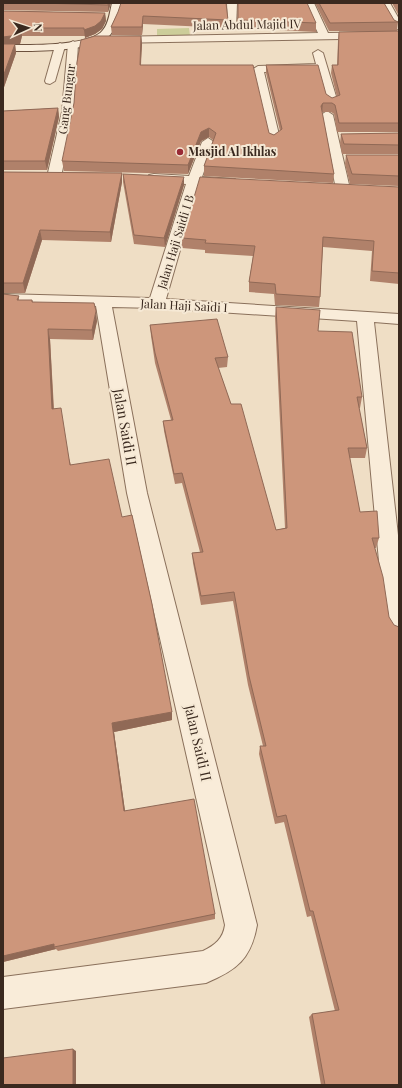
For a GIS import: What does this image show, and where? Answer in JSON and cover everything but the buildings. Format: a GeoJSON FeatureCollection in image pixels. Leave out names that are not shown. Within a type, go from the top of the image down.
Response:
{"type":"FeatureCollection","features":[{"type":"Feature","properties":{"kind":"street"},"geometry":{"type":"LineString","coordinates":[[96,40],[107,33],[109,16],[117,3]]}},
{"type":"Feature","properties":{"kind":"street"},"geometry":{"type":"LineString","coordinates":[[232,3],[233,26]]}},
{"type":"Feature","properties":{"kind":"street"},"geometry":{"type":"LineString","coordinates":[[309,3],[319,36],[322,67],[330,109],[331,138],[343,189]]}},
{"type":"Feature","properties":{"kind":"street"},"geometry":{"type":"LineString","coordinates":[[385,3],[399,27]]}},
{"type":"Feature","properties":{"kind":"street","name":"Jalan Abdul Majid IV"},"geometry":{"type":"LineString","coordinates":[[3,48],[60,46],[96,40],[399,35]]}},
{"type":"Feature","properties":{"kind":"street","name":"Gang Bungur"},"geometry":{"type":"LineString","coordinates":[[54,177],[68,112],[73,44]]}},
{"type":"Feature","properties":{"kind":"street"},"geometry":{"type":"LineString","coordinates":[[50,81],[60,46]]}},
{"type":"Feature","properties":{"kind":"street"},"geometry":{"type":"LineString","coordinates":[[274,139],[258,69],[322,67]]}},
{"type":"Feature","properties":{"kind":"street"},"geometry":{"type":"LineString","coordinates":[[331,138],[346,138]]}},
{"type":"Feature","properties":{"kind":"street","name":"Jalan Haji Saidi I B"},"geometry":{"type":"LineString","coordinates":[[157,304],[194,180],[208,142]]}},
{"type":"Feature","properties":{"kind":"street"},"geometry":{"type":"LineString","coordinates":[[336,159],[352,159]]}},
{"type":"Feature","properties":{"kind":"street"},"geometry":{"type":"LineString","coordinates":[[40,177],[70,177]]}},
{"type":"Feature","properties":{"kind":"street"},"geometry":{"type":"LineString","coordinates":[[141,178],[241,183]]}},
{"type":"Feature","properties":{"kind":"street"},"geometry":{"type":"LineString","coordinates":[[327,188],[360,190]]}},
{"type":"Feature","properties":{"kind":"street","name":"Jalan Haji Saidi I"},"geometry":{"type":"LineString","coordinates":[[3,299],[157,304],[399,319]]}},
{"type":"Feature","properties":{"kind":"street","name":"Jalan Saidi II"},"geometry":{"type":"LineString","coordinates":[[3,993],[206,967],[224,958],[235,947],[240,936],[241,924],[137,492],[103,302]]}},
{"type":"Feature","properties":{"kind":"street"},"geometry":{"type":"LineString","coordinates":[[365,318],[392,583],[399,626]]}},
{"type":"Feature","properties":{"kind":"green space"},"geometry":{"type":"Polygon","coordinates":[[[189,28],[190,36],[157,36],[157,29],[189,28]]]}},
{"type":"Feature","properties":{"kind":"place","name":"Masjid Al Ikhlas"},"geometry":{"type":"Point","coordinates":[180,152]}}]}
